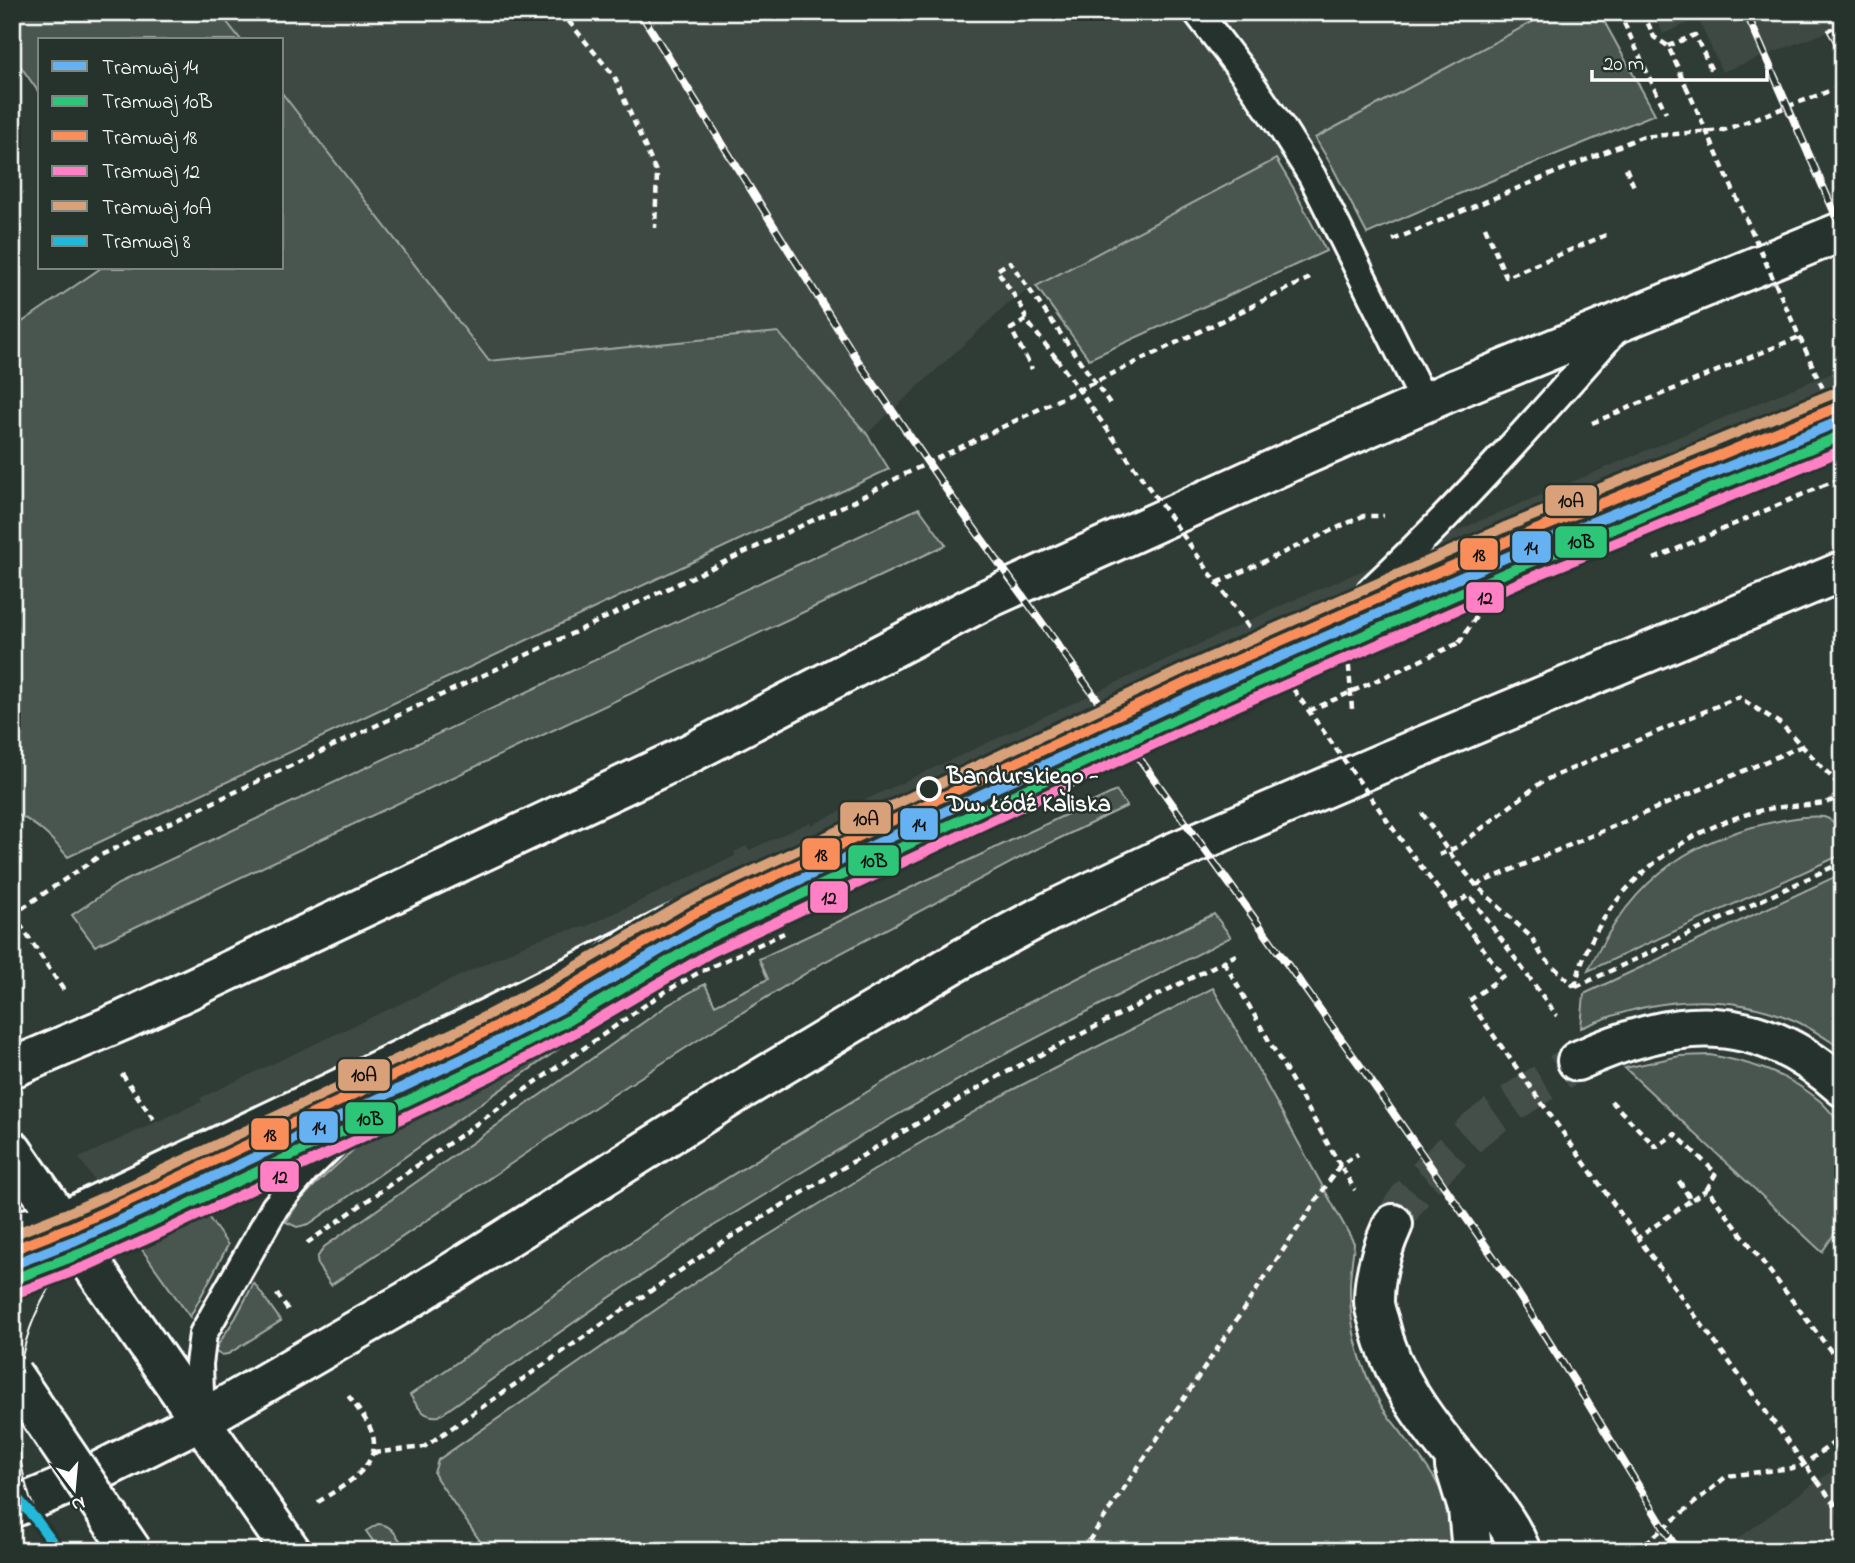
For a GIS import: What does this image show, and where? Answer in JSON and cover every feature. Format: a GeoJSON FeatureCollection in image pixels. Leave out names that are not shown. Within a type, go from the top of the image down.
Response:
{"type":"FeatureCollection","features":[{"type":"Feature","properties":{"kind":"main road"},"geometry":{"type":"LineString","coordinates":[[12,1068],[124,1020],[683,757],[986,599],[1425,402],[1843,231]]}},
{"type":"Feature","properties":{"kind":"main road"},"geometry":{"type":"LineString","coordinates":[[12,1508],[89,1476],[201,1420],[405,1302],[841,1030],[963,958],[1049,912],[1170,854],[1843,570]]}},
{"type":"Feature","properties":{"kind":"main road"},"geometry":{"type":"LineString","coordinates":[[1577,1061],[1613,1045],[1663,1031],[1725,1028],[1783,1045],[1843,1087]]}},
{"type":"Feature","properties":{"kind":"main road"},"geometry":{"type":"LineString","coordinates":[[12,1150],[291,1551]]}},
{"type":"Feature","properties":{"kind":"main road"},"geometry":{"type":"LineString","coordinates":[[1394,1224],[1377,1271],[1374,1303],[1384,1345],[1403,1386],[1450,1451],[1499,1510],[1521,1551]]}},
{"type":"Feature","properties":{"kind":"main road"},"geometry":{"type":"LineString","coordinates":[[12,1374],[132,1551]]}},
{"type":"Feature","properties":{"kind":"main road"},"geometry":{"type":"LineString","coordinates":[[1450,1451],[1468,1509],[1472,1551]]}},
{"type":"Feature","properties":{"kind":"lane"},"geometry":{"type":"LineString","coordinates":[[1197,12],[1245,75],[1312,176],[1425,402]]}},
{"type":"Feature","properties":{"kind":"lane"},"geometry":{"type":"LineString","coordinates":[[1359,602],[1438,526],[1626,319]]}},
{"type":"Feature","properties":{"kind":"lane"},"geometry":{"type":"LineString","coordinates":[[12,1257],[58,1216],[487,1012],[681,915],[1359,602],[1507,537],[1843,401]]}},
{"type":"Feature","properties":{"kind":"lane"},"geometry":{"type":"LineString","coordinates":[[201,1420],[199,1364],[203,1334],[275,1207],[306,1170],[381,1097],[420,1063],[487,1012]]}},
{"type":"Feature","properties":{"kind":"lane"},"geometry":{"type":"LineString","coordinates":[[12,1225],[58,1216]]}},
{"type":"Feature","properties":{"kind":"path"},"geometry":{"type":"LineString","coordinates":[[561,12],[614,76],[652,162],[657,174],[655,228]]}},
{"type":"Feature","properties":{"kind":"path"},"geometry":{"type":"LineString","coordinates":[[1619,12],[1666,113]]}},
{"type":"Feature","properties":{"kind":"path"},"geometry":{"type":"LineString","coordinates":[[1643,12],[1654,37],[1668,46],[1843,433]]}},
{"type":"Feature","properties":{"kind":"path"},"geometry":{"type":"LineString","coordinates":[[1668,46],[1695,35],[1712,71]]}},
{"type":"Feature","properties":{"kind":"path"},"geometry":{"type":"LineString","coordinates":[[49,969],[13,915],[102,855],[856,500],[1353,258],[1641,137],[1724,130],[1843,86]]}},
{"type":"Feature","properties":{"kind":"path"},"geometry":{"type":"LineString","coordinates":[[1626,168],[1635,189]]}},
{"type":"Feature","properties":{"kind":"path"},"geometry":{"type":"LineString","coordinates":[[1485,227],[1506,277],[1606,235]]}},
{"type":"Feature","properties":{"kind":"path"},"geometry":{"type":"LineString","coordinates":[[1111,405],[1010,262],[997,270],[1023,309],[1026,320],[1407,848],[1503,976],[1469,1001],[1638,1238],[1843,1515]]}},
{"type":"Feature","properties":{"kind":"path"},"geometry":{"type":"LineString","coordinates":[[1026,320],[1011,329],[1032,369]]}},
{"type":"Feature","properties":{"kind":"path"},"geometry":{"type":"LineString","coordinates":[[1592,423],[1799,337]]}},
{"type":"Feature","properties":{"kind":"path"},"geometry":{"type":"LineString","coordinates":[[1654,559],[1843,478]]}},
{"type":"Feature","properties":{"kind":"path"},"geometry":{"type":"LineString","coordinates":[[1217,583],[1363,516]]}},
{"type":"Feature","properties":{"kind":"path"},"geometry":{"type":"LineString","coordinates":[[1309,711],[1459,643],[1481,610]]}},
{"type":"Feature","properties":{"kind":"path"},"geometry":{"type":"LineString","coordinates":[[1348,651],[1352,709]]}},
{"type":"Feature","properties":{"kind":"path"},"geometry":{"type":"LineString","coordinates":[[1438,855],[1459,846],[1543,781],[1738,697],[1780,724],[1843,789]]}},
{"type":"Feature","properties":{"kind":"path"},"geometry":{"type":"LineString","coordinates":[[1476,885],[1802,746]]}},
{"type":"Feature","properties":{"kind":"path"},"geometry":{"type":"LineString","coordinates":[[1575,987],[1588,946],[1606,915],[1624,891],[1663,856],[1704,831],[1731,820],[1759,811],[1827,803],[1843,795]]}},
{"type":"Feature","properties":{"kind":"path"},"geometry":{"type":"LineString","coordinates":[[1422,813],[1476,885],[1532,938],[1542,956],[1575,987]]}},
{"type":"Feature","properties":{"kind":"path"},"geometry":{"type":"LineString","coordinates":[[1575,987],[1843,862]]}},
{"type":"Feature","properties":{"kind":"path"},"geometry":{"type":"LineString","coordinates":[[1452,907],[1469,895],[1560,1020]]}},
{"type":"Feature","properties":{"kind":"path"},"geometry":{"type":"LineString","coordinates":[[300,1248],[661,994],[698,973],[784,933]]}},
{"type":"Feature","properties":{"kind":"path"},"geometry":{"type":"LineString","coordinates":[[373,1453],[424,1447],[716,1247],[875,1148],[1001,1075],[1240,953]]}},
{"type":"Feature","properties":{"kind":"path"},"geometry":{"type":"LineString","coordinates":[[1224,962],[1340,1165]]}},
{"type":"Feature","properties":{"kind":"path"},"geometry":{"type":"LineString","coordinates":[[1605,1094],[1656,1147],[1675,1134],[1717,1173],[1707,1189],[1638,1238]]}},
{"type":"Feature","properties":{"kind":"path"},"geometry":{"type":"LineString","coordinates":[[1082,1551],[1340,1165],[1358,1154]]}},
{"type":"Feature","properties":{"kind":"path"},"geometry":{"type":"LineString","coordinates":[[1679,1181],[1692,1200]]}},
{"type":"Feature","properties":{"kind":"path"},"geometry":{"type":"LineString","coordinates":[[1707,1189],[1843,1367]]}},
{"type":"Feature","properties":{"kind":"path"},"geometry":{"type":"LineString","coordinates":[[350,1480],[364,1468],[373,1453],[374,1437],[368,1424]]}},
{"type":"Feature","properties":{"kind":"path"},"geometry":{"type":"LineString","coordinates":[[1636,1551],[1727,1476],[1800,1467],[1843,1436]]}},
{"type":"Feature","properties":{"kind":"shaded area"},"geometry":{"type":"Polygon","coordinates":[[[12,12],[219,12],[239,38],[38,38],[38,91],[12,54],[12,12]]]}},
{"type":"Feature","properties":{"kind":"shaded area"},"geometry":{"type":"Polygon","coordinates":[[[219,12],[1573,12],[1036,286],[1011,301],[867,434],[778,332],[489,361],[284,96],[284,38],[239,38],[219,12]]]}},
{"type":"Feature","properties":{"kind":"shaded area"},"geometry":{"type":"Polygon","coordinates":[[[1551,12],[1599,12],[1655,114],[1367,234],[1315,138],[1551,12]]]}},
{"type":"Feature","properties":{"kind":"shaded area"},"geometry":{"type":"Polygon","coordinates":[[[1653,12],[1843,12],[1843,26],[1722,72],[1698,19],[1663,34],[1653,12]]]}},
{"type":"Feature","properties":{"kind":"shaded area"},"geometry":{"type":"Polygon","coordinates":[[[284,96],[489,361],[778,332],[867,434],[889,469],[68,857],[43,831],[12,811],[12,329],[98,270],[284,270],[284,96]]]}},
{"type":"Feature","properties":{"kind":"shaded area"},"geometry":{"type":"Polygon","coordinates":[[[1276,159],[1326,251],[1089,359],[1036,286],[1276,159]]]}},
{"type":"Feature","properties":{"kind":"shaded area"},"geometry":{"type":"Polygon","coordinates":[[[1843,369],[1843,431],[1635,515],[1323,650],[772,905],[775,913],[767,916],[763,909],[702,938],[645,970],[568,1019],[481,1064],[128,1230],[79,1158],[531,942],[587,926],[735,856],[734,852],[746,846],[749,850],[810,822],[811,825],[1300,597],[1843,369]]]}},
{"type":"Feature","properties":{"kind":"shaded area"},"geometry":{"type":"Polygon","coordinates":[[[919,508],[946,545],[95,946],[72,915],[118,884],[919,508]]]}},
{"type":"Feature","properties":{"kind":"shaded area"},"geometry":{"type":"Polygon","coordinates":[[[1116,791],[1127,806],[1031,852],[824,962],[619,1091],[331,1285],[318,1266],[317,1258],[324,1247],[668,1005],[705,984],[715,1005],[768,979],[759,959],[1116,791]]]}},
{"type":"Feature","properties":{"kind":"shaded area"},"geometry":{"type":"Polygon","coordinates":[[[1802,817],[1824,817],[1835,823],[1842,837],[1843,854],[1588,971],[1606,937],[1626,908],[1672,863],[1730,834],[1802,817]]]}},
{"type":"Feature","properties":{"kind":"shaded area"},"geometry":{"type":"Polygon","coordinates":[[[1843,873],[1843,1049],[1791,1019],[1738,1004],[1686,1002],[1659,1005],[1633,1010],[1581,1028],[1584,994],[1843,873]]]}},
{"type":"Feature","properties":{"kind":"shaded area"},"geometry":{"type":"Polygon","coordinates":[[[764,909],[767,916],[775,913],[778,921],[691,961],[653,983],[309,1224],[297,1227],[286,1222],[314,1186],[413,1095],[481,1064],[568,1019],[702,938],[764,909]]]}},
{"type":"Feature","properties":{"kind":"shaded area"},"geometry":{"type":"Polygon","coordinates":[[[1214,914],[1231,937],[988,1063],[866,1133],[707,1230],[439,1416],[425,1413],[410,1395],[685,1204],[880,1084],[992,1021],[1214,914]]]}},
{"type":"Feature","properties":{"kind":"shaded area"},"geometry":{"type":"Polygon","coordinates":[[[1213,988],[1354,1243],[1350,1301],[1357,1347],[1367,1377],[1383,1409],[1440,1488],[1450,1516],[1454,1551],[487,1551],[437,1479],[434,1473],[438,1460],[725,1262],[884,1164],[1012,1090],[1213,988]]]}},
{"type":"Feature","properties":{"kind":"shaded area"},"geometry":{"type":"Polygon","coordinates":[[[1710,1055],[1740,1061],[1782,1076],[1820,1101],[1843,1126],[1843,1221],[1822,1252],[1625,1068],[1680,1056],[1710,1055]]]}},
{"type":"Feature","properties":{"kind":"shaded area"},"geometry":{"type":"Polygon","coordinates":[[[195,1198],[228,1245],[190,1317],[128,1230],[195,1198]]]}},
{"type":"Feature","properties":{"kind":"shaded area"},"geometry":{"type":"Polygon","coordinates":[[[254,1283],[281,1321],[228,1354],[221,1355],[214,1351],[254,1283]]]}},
{"type":"Feature","properties":{"kind":"shaded area"},"geometry":{"type":"Polygon","coordinates":[[[1843,1463],[1843,1551],[1721,1551],[1788,1502],[1843,1463]]]}},
{"type":"Feature","properties":{"kind":"shaded area"},"geometry":{"type":"Polygon","coordinates":[[[378,1524],[392,1530],[407,1551],[380,1551],[366,1531],[378,1524]]]}},
{"type":"Feature","properties":{"kind":"tunnel"},"geometry":{"type":"LineString","coordinates":[[1393,1224],[1422,1181],[1477,1128],[1577,1061]]}},
{"type":"Feature","properties":{"kind":"tram line","name":"10A"},"geometry":{"type":"LineString","coordinates":[[12,1235],[133,1184],[465,1027],[548,983],[687,902],[1190,666],[1503,528],[1832,394]]}},
{"type":"Feature","properties":{"kind":"tram line","name":"18"},"geometry":{"type":"LineString","coordinates":[[12,1250],[139,1196],[471,1039],[555,996],[693,914],[1196,678],[1509,541],[1838,407]]}},
{"type":"Feature","properties":{"kind":"tram line","name":"14"},"geometry":{"type":"LineString","coordinates":[[12,1265],[145,1209],[477,1052],[562,1008],[699,927],[1202,691],[1514,554],[1843,420]]}},
{"type":"Feature","properties":{"kind":"tram line","name":"10B"},"geometry":{"type":"LineString","coordinates":[[17,1278],[151,1222],[483,1065],[569,1020],[706,939],[1208,704],[1519,567],[1843,435]]}},
{"type":"Feature","properties":{"kind":"tram line","name":"12"},"geometry":{"type":"LineString","coordinates":[[22,1291],[156,1235],[489,1077],[576,1032],[712,952],[1214,716],[1525,580],[1843,450]]}},
{"type":"Feature","properties":{"kind":"tram line"},"geometry":{"type":"LineString","coordinates":[[12,1272],[45,1237],[83,1209],[489,1017],[554,979],[609,937],[644,916]]}},
{"type":"Feature","properties":{"kind":"tram line"},"geometry":{"type":"LineString","coordinates":[[52,1541],[30,1498],[21,1463],[17,1390],[22,1355],[33,1321],[49,1289],[71,1261],[98,1236],[145,1209]]}},
{"type":"Feature","properties":{"kind":"tram line","name":"8"},"geometry":{"type":"LineString","coordinates":[[12,1492],[59,1551]]}},
{"type":"Feature","properties":{"kind":"tram line"},"geometry":{"type":"LineString","coordinates":[[12,1543],[17,1551]]}},
{"type":"Feature","properties":{"kind":"railway"},"geometry":{"type":"LineString","coordinates":[[640,12],[860,364],[948,492],[1369,1078],[1508,1278],[1678,1551]]}},
{"type":"Feature","properties":{"kind":"railway"},"geometry":{"type":"LineString","coordinates":[[1746,12],[1843,232]]}},
{"type":"Feature","properties":{"kind":"railway"},"geometry":{"type":"LineString","coordinates":[[1831,31],[1843,52]]}},
{"type":"Feature","properties":{"kind":"place","name":"Bandurskiego - Dw. Łódź Kaliska"},"geometry":{"type":"Point","coordinates":[929,789]}}]}
